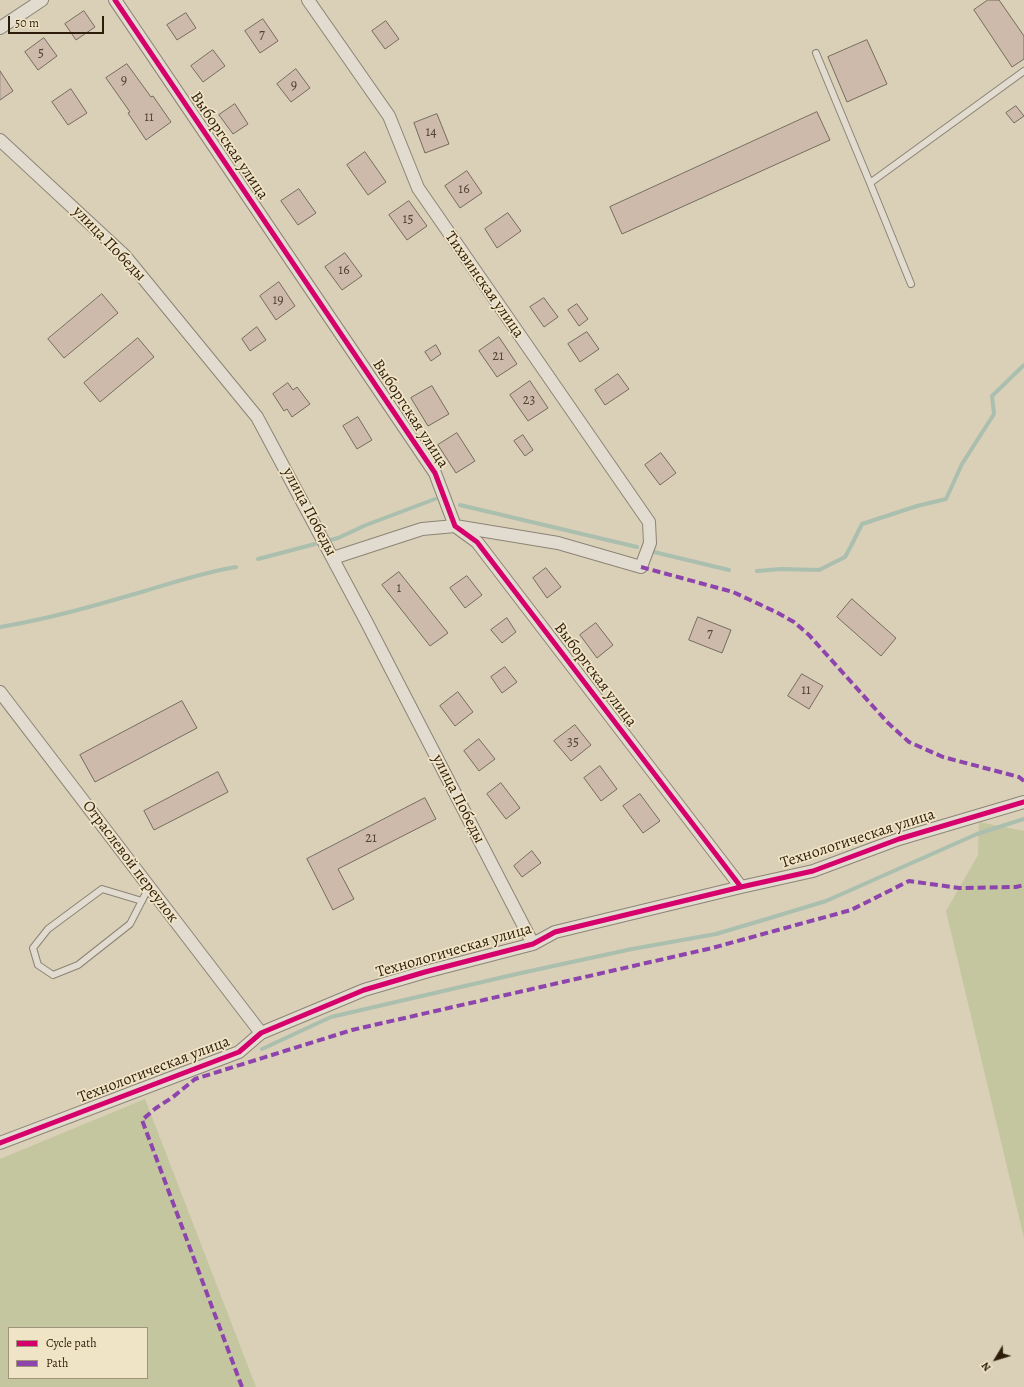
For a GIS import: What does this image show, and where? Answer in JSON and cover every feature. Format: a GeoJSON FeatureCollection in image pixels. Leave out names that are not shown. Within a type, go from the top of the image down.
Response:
{"type":"FeatureCollection","features":[{"type":"Feature","properties":{"kind":"street"},"geometry":{"type":"LineString","coordinates":[[0,28],[42,0]]}},
{"type":"Feature","properties":{"kind":"street","name":"Выборгская улица"},"geometry":{"type":"LineString","coordinates":[[115,0],[435,473],[455,526],[477,542],[741,887]]}},
{"type":"Feature","properties":{"kind":"street","name":"Тихвинская улица"},"geometry":{"type":"LineString","coordinates":[[308,0],[389,116],[418,188],[649,522],[650,543],[641,567],[558,543],[455,526]]}},
{"type":"Feature","properties":{"kind":"street","name":"улица Победы"},"geometry":{"type":"LineString","coordinates":[[0,140],[125,256],[257,417],[333,558],[533,944]]}},
{"type":"Feature","properties":{"kind":"street"},"geometry":{"type":"LineString","coordinates":[[333,558],[422,529],[455,526]]}},
{"type":"Feature","properties":{"kind":"street","name":"Отраслевой переулок"},"geometry":{"type":"LineString","coordinates":[[0,692],[261,1033]]}},
{"type":"Feature","properties":{"kind":"street","name":"Технологическая улица"},"geometry":{"type":"LineString","coordinates":[[0,1143],[239,1052],[261,1033],[364,990],[425,972],[533,944],[556,932],[813,871],[899,839],[1024,802]]}},
{"type":"Feature","properties":{"kind":"lane"},"geometry":{"type":"LineString","coordinates":[[816,53],[910,284]]}},
{"type":"Feature","properties":{"kind":"lane"},"geometry":{"type":"LineString","coordinates":[[870,183],[1024,71]]}},
{"type":"Feature","properties":{"kind":"lane"},"geometry":{"type":"LineString","coordinates":[[142,901],[102,889],[48,929],[34,948],[38,965],[53,975],[78,965],[130,924],[142,901],[149,887]]}},
{"type":"Feature","properties":{"kind":"green space"},"geometry":{"type":"Polygon","coordinates":[[[979,822],[1024,831],[1024,1238],[946,911],[978,855],[979,822]]]}},
{"type":"Feature","properties":{"kind":"green space"},"geometry":{"type":"Polygon","coordinates":[[[145,1099],[256,1387],[0,1387],[0,1159],[145,1099]]]}},
{"type":"Feature","properties":{"kind":"building"},"geometry":{"type":"Polygon","coordinates":[[[988,0],[999,0],[1024,36],[1024,59],[1012,67],[974,10],[988,0]]]}},
{"type":"Feature","properties":{"kind":"building"},"geometry":{"type":"Polygon","coordinates":[[[84,11],[95,27],[76,40],[65,24],[84,11]]]}},
{"type":"Feature","properties":{"kind":"building"},"geometry":{"type":"Polygon","coordinates":[[[186,13],[196,28],[177,40],[167,25],[186,13]]]}},
{"type":"Feature","properties":{"kind":"building"},"geometry":{"type":"Polygon","coordinates":[[[263,19],[278,41],[260,53],[245,31],[263,19]]]}},
{"type":"Feature","properties":{"kind":"building"},"geometry":{"type":"Polygon","coordinates":[[[386,21],[399,39],[385,49],[372,31],[386,21]]]}},
{"type":"Feature","properties":{"kind":"building"},"geometry":{"type":"Polygon","coordinates":[[[44,38],[57,56],[38,70],[25,52],[44,38]]]}},
{"type":"Feature","properties":{"kind":"building"},"geometry":{"type":"Polygon","coordinates":[[[867,40],[887,84],[847,102],[828,57],[867,40]]]}},
{"type":"Feature","properties":{"kind":"building"},"geometry":{"type":"Polygon","coordinates":[[[213,50],[225,66],[203,82],[191,66],[213,50]]]}},
{"type":"Feature","properties":{"kind":"building"},"geometry":{"type":"Polygon","coordinates":[[[127,64],[151,97],[153,96],[171,122],[146,140],[128,113],[130,112],[106,78],[127,64]]]}},
{"type":"Feature","properties":{"kind":"building"},"geometry":{"type":"Polygon","coordinates":[[[296,69],[310,88],[291,102],[277,84],[296,69]]]}},
{"type":"Feature","properties":{"kind":"building"},"geometry":{"type":"Polygon","coordinates":[[[0,71],[13,91],[0,100],[0,71]]]}},
{"type":"Feature","properties":{"kind":"building"},"geometry":{"type":"Polygon","coordinates":[[[71,89],[87,113],[68,125],[52,102],[71,89]]]}},
{"type":"Feature","properties":{"kind":"building"},"geometry":{"type":"Polygon","coordinates":[[[235,104],[248,124],[233,134],[219,115],[235,104]]]}},
{"type":"Feature","properties":{"kind":"building"},"geometry":{"type":"Polygon","coordinates":[[[1016,106],[1024,116],[1014,123],[1006,113],[1016,106]]]}},
{"type":"Feature","properties":{"kind":"building"},"geometry":{"type":"Polygon","coordinates":[[[817,112],[830,140],[622,234],[610,207],[817,112]]]}},
{"type":"Feature","properties":{"kind":"building"},"geometry":{"type":"Polygon","coordinates":[[[437,114],[449,144],[425,153],[414,123],[437,114]]]}},
{"type":"Feature","properties":{"kind":"building"},"geometry":{"type":"Polygon","coordinates":[[[365,152],[386,182],[368,195],[347,165],[365,152]]]}},
{"type":"Feature","properties":{"kind":"building"},"geometry":{"type":"Polygon","coordinates":[[[467,171],[482,193],[460,208],[445,186],[467,171]]]}},
{"type":"Feature","properties":{"kind":"building"},"geometry":{"type":"Polygon","coordinates":[[[299,189],[316,213],[298,225],[281,201],[299,189]]]}},
{"type":"Feature","properties":{"kind":"building"},"geometry":{"type":"Polygon","coordinates":[[[409,201],[427,226],[407,240],[389,215],[409,201]]]}},
{"type":"Feature","properties":{"kind":"building"},"geometry":{"type":"Polygon","coordinates":[[[508,213],[521,231],[497,248],[485,229],[508,213]]]}},
{"type":"Feature","properties":{"kind":"building"},"geometry":{"type":"Polygon","coordinates":[[[345,253],[362,276],[342,290],[325,267],[345,253]]]}},
{"type":"Feature","properties":{"kind":"building"},"geometry":{"type":"Polygon","coordinates":[[[279,282],[295,306],[276,320],[260,296],[279,282]]]}},
{"type":"Feature","properties":{"kind":"building"},"geometry":{"type":"Polygon","coordinates":[[[102,294],[118,313],[64,358],[48,339],[102,294]]]}},
{"type":"Feature","properties":{"kind":"building"},"geometry":{"type":"Polygon","coordinates":[[[544,298],[558,317],[544,327],[530,307],[544,298]]]}},
{"type":"Feature","properties":{"kind":"building"},"geometry":{"type":"Polygon","coordinates":[[[577,304],[588,319],[579,326],[568,310],[577,304]]]}},
{"type":"Feature","properties":{"kind":"building"},"geometry":{"type":"Polygon","coordinates":[[[257,327],[266,340],[250,351],[242,339],[257,327]]]}},
{"type":"Feature","properties":{"kind":"building"},"geometry":{"type":"Polygon","coordinates":[[[587,332],[599,349],[580,362],[568,344],[587,332]]]}},
{"type":"Feature","properties":{"kind":"building"},"geometry":{"type":"Polygon","coordinates":[[[499,337],[517,364],[497,377],[479,351],[499,337]]]}},
{"type":"Feature","properties":{"kind":"building"},"geometry":{"type":"Polygon","coordinates":[[[138,338],[154,357],[100,402],[84,383],[138,338]]]}},
{"type":"Feature","properties":{"kind":"building"},"geometry":{"type":"Polygon","coordinates":[[[436,345],[441,354],[431,361],[425,352],[436,345]]]}},
{"type":"Feature","properties":{"kind":"building"},"geometry":{"type":"Polygon","coordinates":[[[618,374],[629,389],[605,405],[595,390],[618,374]]]}},
{"type":"Feature","properties":{"kind":"building"},"geometry":{"type":"Polygon","coordinates":[[[530,381],[548,408],[528,421],[510,395],[530,381]]]}},
{"type":"Feature","properties":{"kind":"building"},"geometry":{"type":"Polygon","coordinates":[[[288,383],[293,390],[297,387],[310,404],[292,417],[287,409],[284,411],[273,394],[288,383]]]}},
{"type":"Feature","properties":{"kind":"building"},"geometry":{"type":"Polygon","coordinates":[[[432,386],[449,414],[428,426],[411,398],[432,386]]]}},
{"type":"Feature","properties":{"kind":"building"},"geometry":{"type":"Polygon","coordinates":[[[358,417],[372,440],[357,449],[343,426],[358,417]]]}},
{"type":"Feature","properties":{"kind":"building"},"geometry":{"type":"Polygon","coordinates":[[[457,433],[475,461],[456,473],[438,445],[457,433]]]}},
{"type":"Feature","properties":{"kind":"building"},"geometry":{"type":"Polygon","coordinates":[[[523,435],[533,450],[525,456],[514,441],[523,435]]]}},
{"type":"Feature","properties":{"kind":"building"},"geometry":{"type":"Polygon","coordinates":[[[661,453],[676,473],[660,485],[645,465],[661,453]]]}},
{"type":"Feature","properties":{"kind":"building"},"geometry":{"type":"Polygon","coordinates":[[[546,568],[561,587],[547,598],[533,578],[546,568]]]}},
{"type":"Feature","properties":{"kind":"building"},"geometry":{"type":"Polygon","coordinates":[[[399,572],[448,633],[430,646],[382,585],[399,572]]]}},
{"type":"Feature","properties":{"kind":"building"},"geometry":{"type":"Polygon","coordinates":[[[467,576],[482,595],[465,608],[450,588],[467,576]]]}},
{"type":"Feature","properties":{"kind":"building"},"geometry":{"type":"Polygon","coordinates":[[[852,599],[896,638],[881,656],[837,617],[852,599]]]}},
{"type":"Feature","properties":{"kind":"building"},"geometry":{"type":"Polygon","coordinates":[[[698,617],[731,630],[722,653],[689,640],[698,617]]]}},
{"type":"Feature","properties":{"kind":"building"},"geometry":{"type":"Polygon","coordinates":[[[507,618],[516,632],[502,643],[491,630],[507,618]]]}},
{"type":"Feature","properties":{"kind":"building"},"geometry":{"type":"Polygon","coordinates":[[[596,623],[613,645],[597,658],[580,635],[596,623]]]}},
{"type":"Feature","properties":{"kind":"building"},"geometry":{"type":"Polygon","coordinates":[[[505,667],[517,682],[502,693],[491,677],[505,667]]]}},
{"type":"Feature","properties":{"kind":"building"},"geometry":{"type":"Polygon","coordinates":[[[802,674],[823,686],[809,709],[788,696],[802,674]]]}},
{"type":"Feature","properties":{"kind":"building"},"geometry":{"type":"Polygon","coordinates":[[[458,692],[473,712],[455,726],[440,706],[458,692]]]}},
{"type":"Feature","properties":{"kind":"building"},"geometry":{"type":"Polygon","coordinates":[[[182,701],[197,728],[95,782],[80,755],[182,701]]]}},
{"type":"Feature","properties":{"kind":"building"},"geometry":{"type":"Polygon","coordinates":[[[575,725],[591,745],[571,761],[554,741],[575,725]]]}},
{"type":"Feature","properties":{"kind":"building"},"geometry":{"type":"Polygon","coordinates":[[[479,739],[495,759],[479,771],[464,751],[479,739]]]}},
{"type":"Feature","properties":{"kind":"building"},"geometry":{"type":"Polygon","coordinates":[[[600,766],[617,789],[601,801],[584,778],[600,766]]]}},
{"type":"Feature","properties":{"kind":"building"},"geometry":{"type":"Polygon","coordinates":[[[218,772],[228,792],[154,830],[144,811],[218,772]]]}},
{"type":"Feature","properties":{"kind":"building"},"geometry":{"type":"Polygon","coordinates":[[[501,783],[520,808],[506,819],[487,794],[501,783]]]}},
{"type":"Feature","properties":{"kind":"building"},"geometry":{"type":"Polygon","coordinates":[[[640,794],[660,821],[643,833],[623,806],[640,794]]]}},
{"type":"Feature","properties":{"kind":"building"},"geometry":{"type":"Polygon","coordinates":[[[425,798],[436,819],[338,869],[354,899],[333,910],[307,859],[425,798]]]}},
{"type":"Feature","properties":{"kind":"building"},"geometry":{"type":"Polygon","coordinates":[[[532,851],[541,863],[522,877],[514,866],[532,851]]]}},
{"type":"Feature","properties":{"kind":"waterway"},"geometry":{"type":"LineString","coordinates":[[757,571],[781,569],[819,570],[845,557],[862,524],[917,506],[946,499],[962,464],[994,414],[992,396],[1024,365]]}},
{"type":"Feature","properties":{"kind":"waterway"},"geometry":{"type":"LineString","coordinates":[[330,540],[435,499]]}},
{"type":"Feature","properties":{"kind":"waterway"},"geometry":{"type":"LineString","coordinates":[[460,505],[637,547]]}},
{"type":"Feature","properties":{"kind":"waterway"},"geometry":{"type":"LineString","coordinates":[[258,559],[315,544]]}},
{"type":"Feature","properties":{"kind":"waterway"},"geometry":{"type":"LineString","coordinates":[[654,552],[729,570]]}},
{"type":"Feature","properties":{"kind":"waterway"},"geometry":{"type":"LineString","coordinates":[[0,627],[73,611],[190,578],[236,567]]}},
{"type":"Feature","properties":{"kind":"waterway"},"geometry":{"type":"LineString","coordinates":[[262,1049],[331,1017],[632,949],[716,934],[770,918],[826,901],[977,834],[1024,819]]}},
{"type":"Feature","properties":{"kind":"marked path"},"geometry":{"type":"LineString","coordinates":[[641,567],[733,592],[794,622],[809,635],[888,723],[909,742],[943,757],[1019,777],[1024,781]]}},
{"type":"Feature","properties":{"kind":"marked path"},"geometry":{"type":"LineString","coordinates":[[242,1387],[142,1120],[195,1079],[352,1030],[712,948],[851,910],[909,881],[959,888],[1016,887],[1024,885]]}},
{"type":"Feature","properties":{"kind":"cycle path"},"geometry":{"type":"LineString","coordinates":[[115,0],[435,473],[455,526],[477,542],[741,887]]}},
{"type":"Feature","properties":{"kind":"cycle path"},"geometry":{"type":"LineString","coordinates":[[0,1143],[239,1052],[261,1033],[364,990],[425,972],[533,944],[555,932],[813,871],[899,839],[1024,802]]}}]}
